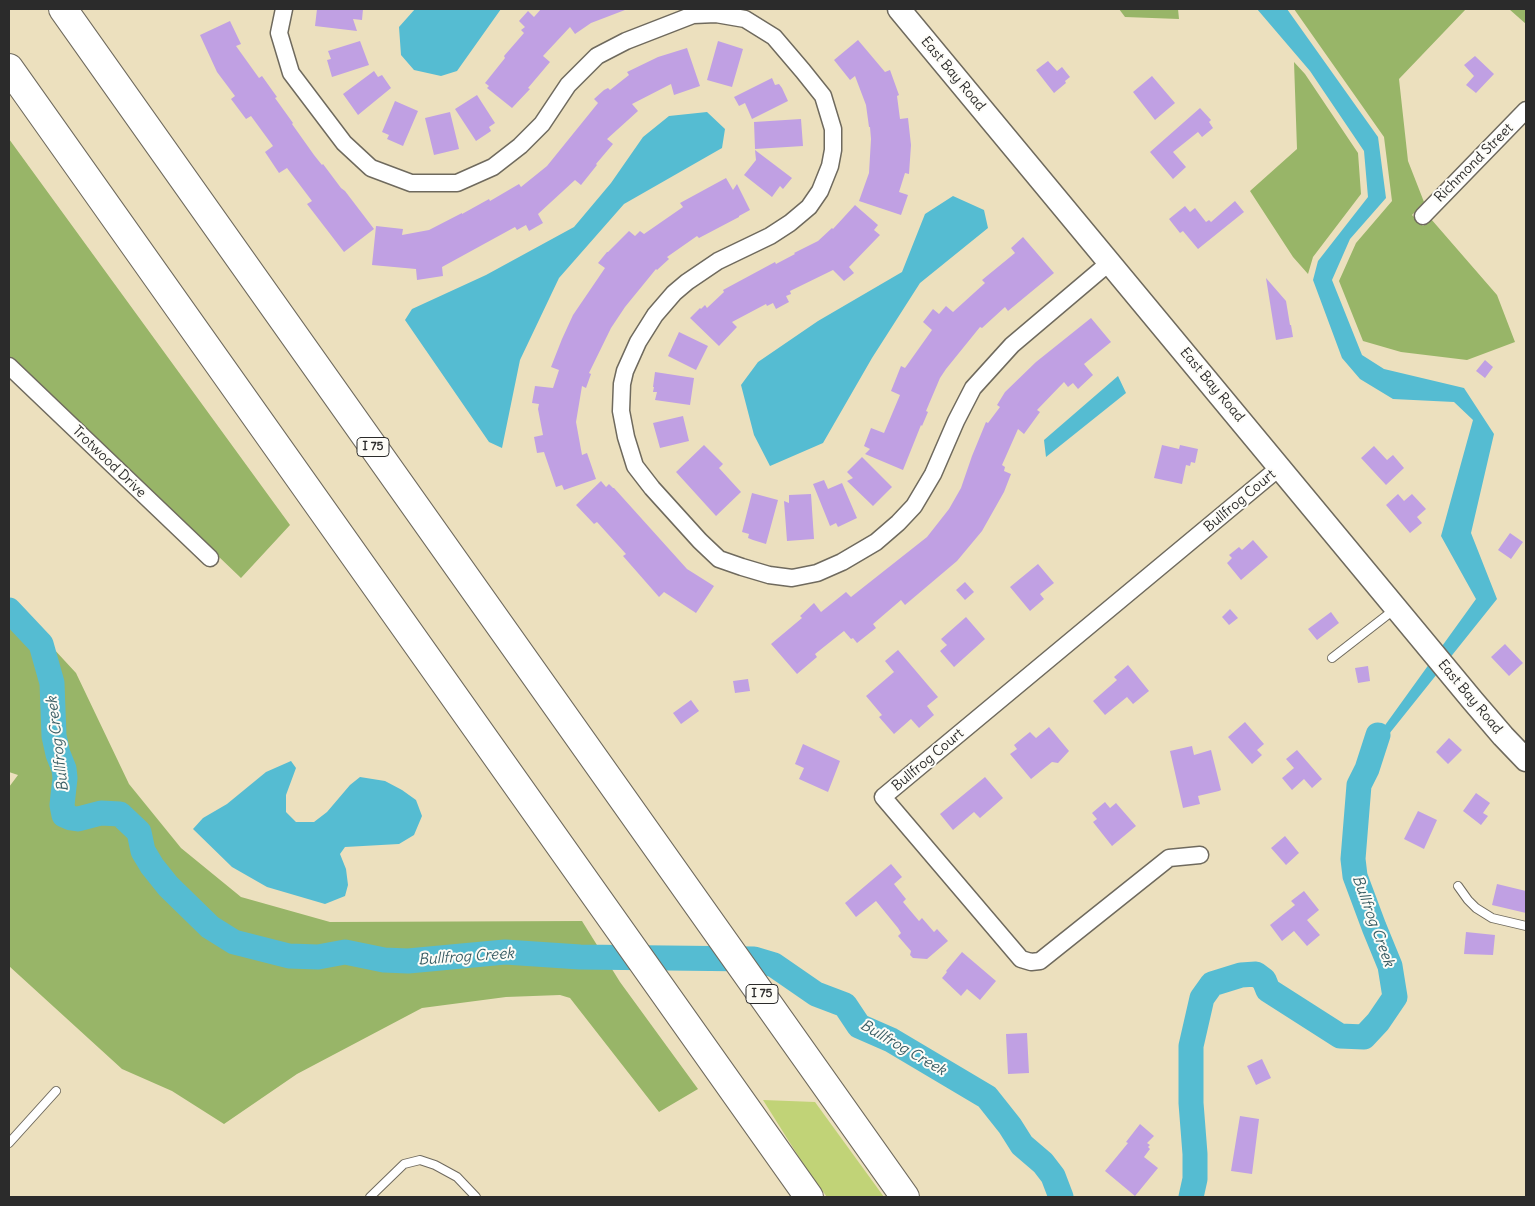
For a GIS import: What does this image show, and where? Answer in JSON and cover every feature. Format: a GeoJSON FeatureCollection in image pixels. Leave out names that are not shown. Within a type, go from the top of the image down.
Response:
{"type":"FeatureCollection","features":[{"type":"Feature","properties":{"kind":"highway","name":"I 75"},"geometry":{"type":"LineString","coordinates":[[63,9],[905,1197]]}},
{"type":"Feature","properties":{"kind":"highway"},"geometry":{"type":"LineString","coordinates":[[9,68],[809,1197]]}},
{"type":"Feature","properties":{"kind":"street"},"geometry":{"type":"LineString","coordinates":[[284,9],[279,33],[291,73],[344,143],[371,168],[411,183],[456,183],[493,167],[520,146],[542,124],[568,85],[597,56],[626,41],[693,15],[716,14],[745,19],[774,37],[803,70],[823,96],[833,129],[833,150],[830,166],[820,191],[809,207],[790,223],[770,236],[710,266],[674,293],[655,315],[638,342],[625,371],[622,384],[621,410],[626,437],[635,466],[652,488],[700,541],[719,559],[742,568],[769,575],[792,578],[817,573],[842,562],[876,542],[914,506],[934,474],[956,421],[973,388],[1012,345],[1110,262]]}},
{"type":"Feature","properties":{"kind":"street","name":"East Bay Road"},"geometry":{"type":"LineString","coordinates":[[899,9],[1503,736],[1526,760]]}},
{"type":"Feature","properties":{"kind":"street","name":"Richmond Street"},"geometry":{"type":"LineString","coordinates":[[1423,216],[1526,110]]}},
{"type":"Feature","properties":{"kind":"street","name":"Trotwood Drive"},"geometry":{"type":"LineString","coordinates":[[9,366],[210,558]]}},
{"type":"Feature","properties":{"kind":"street","name":"Bullfrog Court"},"geometry":{"type":"LineString","coordinates":[[1200,855],[1169,858],[1040,961],[1031,962],[1021,959],[883,797],[1280,467]]}},
{"type":"Feature","properties":{"kind":"lane"},"geometry":{"type":"LineString","coordinates":[[1332,658],[1397,608]]}},
{"type":"Feature","properties":{"kind":"lane"},"geometry":{"type":"LineString","coordinates":[[1458,886],[1476,908],[1492,918],[1526,926]]}},
{"type":"Feature","properties":{"kind":"lane"},"geometry":{"type":"LineString","coordinates":[[9,1143],[56,1091]]}},
{"type":"Feature","properties":{"kind":"lane"},"geometry":{"type":"LineString","coordinates":[[370,1197],[404,1164],[420,1160],[435,1165],[457,1178],[476,1197]]}},
{"type":"Feature","properties":{"kind":"green space"},"geometry":{"type":"Polygon","coordinates":[[[1119,9],[1178,9],[1179,19],[1125,17],[1119,9]]]}},
{"type":"Feature","properties":{"kind":"green space"},"geometry":{"type":"Polygon","coordinates":[[[1294,9],[1466,9],[1399,79],[1408,161],[1424,202],[1412,215],[1423,226],[1431,219],[1497,295],[1515,342],[1467,360],[1401,352],[1363,341],[1339,281],[1356,243],[1392,201],[1384,137],[1294,9]]]}},
{"type":"Feature","properties":{"kind":"green space"},"geometry":{"type":"Polygon","coordinates":[[[1509,9],[1526,9],[1526,24],[1509,9]]]}},
{"type":"Feature","properties":{"kind":"green space"},"geometry":{"type":"Polygon","coordinates":[[[1294,62],[1305,74],[1358,153],[1361,194],[1313,257],[1308,274],[1293,257],[1250,191],[1297,149],[1294,62]]]}},
{"type":"Feature","properties":{"kind":"green space"},"geometry":{"type":"Polygon","coordinates":[[[9,139],[290,525],[241,578],[9,356],[9,139]]]}},
{"type":"Feature","properties":{"kind":"green space"},"geometry":{"type":"Polygon","coordinates":[[[9,607],[28,621],[76,673],[129,784],[181,848],[241,897],[330,922],[582,921],[620,982],[698,1089],[659,1112],[570,998],[560,995],[506,997],[422,1008],[297,1074],[224,1124],[172,1091],[122,1069],[9,966],[9,787],[18,775],[9,772],[9,607]]]}},
{"type":"Feature","properties":{"kind":"green space"},"geometry":{"type":"Polygon","coordinates":[[[763,1100],[815,1102],[884,1197],[827,1197],[807,1170],[763,1100]]]}},
{"type":"Feature","properties":{"kind":"water"},"geometry":{"type":"Polygon","coordinates":[[[415,9],[501,9],[457,71],[441,76],[414,70],[401,55],[399,27],[415,9]]]}},
{"type":"Feature","properties":{"kind":"water"},"geometry":{"type":"Polygon","coordinates":[[[1257,9],[1287,9],[1378,137],[1386,198],[1350,239],[1332,280],[1362,355],[1384,369],[1464,388],[1494,434],[1471,533],[1497,599],[1381,744],[1378,735],[1476,599],[1441,536],[1473,420],[1454,402],[1393,399],[1360,379],[1342,358],[1313,280],[1318,261],[1368,197],[1364,151],[1310,71],[1257,9]]]}},
{"type":"Feature","properties":{"kind":"water"},"geometry":{"type":"Polygon","coordinates":[[[707,112],[725,129],[722,148],[624,204],[559,278],[520,360],[502,448],[489,442],[405,320],[412,309],[486,275],[574,227],[611,183],[643,137],[669,116],[707,112]]]}},
{"type":"Feature","properties":{"kind":"water"},"geometry":{"type":"Polygon","coordinates":[[[953,196],[984,210],[988,228],[920,283],[872,358],[823,443],[770,466],[754,435],[741,385],[758,362],[818,321],[902,272],[925,214],[953,196]]]}},
{"type":"Feature","properties":{"kind":"water"},"geometry":{"type":"Polygon","coordinates":[[[1118,376],[1126,393],[1046,457],[1044,440],[1118,376]]]}},
{"type":"Feature","properties":{"kind":"water"},"geometry":{"type":"Polygon","coordinates":[[[291,761],[296,768],[286,795],[286,812],[296,822],[314,822],[327,812],[350,785],[360,777],[385,781],[402,790],[416,800],[422,816],[414,835],[399,844],[345,847],[340,854],[346,869],[348,885],[345,896],[325,904],[267,887],[232,867],[193,829],[203,818],[227,804],[266,772],[291,761]]]}},
{"type":"Feature","properties":{"kind":"building"},"geometry":{"type":"Polygon","coordinates":[[[317,9],[363,9],[362,20],[353,19],[357,31],[315,26],[317,9]]]}},
{"type":"Feature","properties":{"kind":"building"},"geometry":{"type":"Polygon","coordinates":[[[541,9],[625,10],[591,23],[575,34],[570,27],[543,56],[550,62],[528,88],[530,89],[512,108],[487,88],[489,86],[485,83],[505,58],[504,56],[524,33],[521,30],[525,27],[519,21],[528,11],[534,17],[541,9]]]}},
{"type":"Feature","properties":{"kind":"building"},"geometry":{"type":"Polygon","coordinates":[[[230,21],[241,44],[236,46],[259,78],[262,76],[314,155],[374,229],[344,252],[307,204],[312,201],[287,168],[279,173],[265,152],[273,146],[251,116],[246,119],[231,99],[235,96],[217,72],[200,35],[230,21]]]}},
{"type":"Feature","properties":{"kind":"building"},"geometry":{"type":"Polygon","coordinates":[[[858,40],[885,72],[890,70],[899,95],[897,96],[900,119],[908,118],[911,145],[909,174],[905,173],[899,192],[908,195],[901,215],[859,201],[869,173],[870,127],[866,105],[855,76],[850,80],[834,60],[858,40]]]}},
{"type":"Feature","properties":{"kind":"building"},"geometry":{"type":"Polygon","coordinates":[[[360,41],[369,65],[332,77],[327,60],[331,59],[328,51],[360,41]]]}},
{"type":"Feature","properties":{"kind":"building"},"geometry":{"type":"Polygon","coordinates":[[[718,41],[743,49],[732,87],[707,80],[718,41]]]}},
{"type":"Feature","properties":{"kind":"building"},"geometry":{"type":"Polygon","coordinates":[[[687,48],[700,86],[674,95],[671,84],[632,104],[638,111],[607,139],[613,144],[581,185],[575,180],[538,214],[543,223],[529,231],[526,225],[517,230],[515,227],[442,267],[443,276],[417,280],[416,269],[372,265],[376,226],[403,229],[402,235],[429,230],[489,199],[490,201],[519,184],[521,187],[547,166],[598,103],[594,99],[604,90],[608,88],[610,90],[629,75],[627,72],[658,57],[687,48]]]}},
{"type":"Feature","properties":{"kind":"building"},"geometry":{"type":"Polygon","coordinates":[[[1475,56],[1494,74],[1476,93],[1466,85],[1474,76],[1464,65],[1475,56]]]}},
{"type":"Feature","properties":{"kind":"building"},"geometry":{"type":"Polygon","coordinates":[[[1048,61],[1057,71],[1062,67],[1070,77],[1054,93],[1036,70],[1048,61]]]}},
{"type":"Feature","properties":{"kind":"building"},"geometry":{"type":"Polygon","coordinates":[[[374,71],[378,77],[382,75],[391,88],[358,115],[343,94],[374,71]]]}},
{"type":"Feature","properties":{"kind":"building"},"geometry":{"type":"Polygon","coordinates":[[[1152,76],[1175,103],[1155,120],[1133,92],[1152,76]]]}},
{"type":"Feature","properties":{"kind":"building"},"geometry":{"type":"Polygon","coordinates":[[[772,78],[775,85],[779,84],[782,88],[788,101],[752,119],[745,103],[739,106],[734,97],[772,78]]]}},
{"type":"Feature","properties":{"kind":"building"},"geometry":{"type":"Polygon","coordinates":[[[477,95],[495,123],[489,127],[491,131],[476,141],[455,109],[477,95]]]}},
{"type":"Feature","properties":{"kind":"building"},"geometry":{"type":"Polygon","coordinates":[[[395,101],[418,111],[403,146],[387,139],[389,135],[382,132],[395,101]]]}},
{"type":"Feature","properties":{"kind":"building"},"geometry":{"type":"Polygon","coordinates":[[[1200,108],[1211,120],[1209,122],[1213,128],[1202,137],[1198,132],[1173,152],[1186,167],[1173,179],[1150,152],[1200,108]]]}},
{"type":"Feature","properties":{"kind":"building"},"geometry":{"type":"Polygon","coordinates":[[[450,112],[459,149],[434,155],[425,118],[450,112]]]}},
{"type":"Feature","properties":{"kind":"building"},"geometry":{"type":"Polygon","coordinates":[[[801,119],[803,146],[755,149],[754,122],[801,119]]]}},
{"type":"Feature","properties":{"kind":"building"},"geometry":{"type":"Polygon","coordinates":[[[755,150],[792,178],[783,189],[780,186],[772,197],[744,175],[756,160],[755,150]]]}},
{"type":"Feature","properties":{"kind":"building"},"geometry":{"type":"Polygon","coordinates":[[[726,178],[733,190],[737,184],[750,210],[699,238],[697,236],[667,257],[669,259],[656,269],[625,307],[611,328],[589,373],[591,374],[586,388],[582,386],[576,422],[582,455],[587,453],[596,479],[564,490],[562,485],[556,487],[544,452],[537,453],[534,437],[543,435],[538,409],[539,404],[532,403],[535,386],[553,388],[559,370],[551,367],[573,315],[605,268],[598,263],[629,231],[635,236],[640,231],[644,234],[683,207],[680,203],[726,178]]]}},
{"type":"Feature","properties":{"kind":"building"},"geometry":{"type":"Polygon","coordinates":[[[1235,201],[1244,212],[1198,249],[1183,231],[1180,233],[1169,219],[1185,206],[1190,212],[1195,208],[1206,222],[1209,220],[1211,222],[1235,201]]]}},
{"type":"Feature","properties":{"kind":"building"},"geometry":{"type":"Polygon","coordinates":[[[855,205],[878,225],[874,230],[880,235],[849,267],[854,273],[844,281],[833,270],[790,291],[791,294],[786,296],[789,302],[776,309],[773,303],[767,306],[766,304],[732,322],[737,327],[719,346],[690,318],[705,305],[707,308],[724,292],[723,290],[818,241],[833,229],[855,205]]]}},
{"type":"Feature","properties":{"kind":"building"},"geometry":{"type":"Polygon","coordinates":[[[1023,237],[1054,273],[1008,311],[1005,307],[982,328],[980,327],[946,369],[940,378],[926,411],[928,412],[903,470],[865,454],[870,449],[864,446],[871,428],[884,433],[900,395],[891,391],[901,366],[905,368],[932,330],[923,322],[933,309],[939,314],[946,306],[953,312],[985,283],[982,280],[1015,253],[1011,248],[1023,237]]]}},
{"type":"Feature","properties":{"kind":"building"},"geometry":{"type":"Polygon","coordinates":[[[1266,278],[1286,301],[1293,337],[1276,340],[1266,278]]]}},
{"type":"Feature","properties":{"kind":"building"},"geometry":{"type":"Polygon","coordinates":[[[1091,318],[1111,342],[1084,364],[1093,375],[1078,389],[1073,383],[1068,387],[1064,382],[1037,410],[1040,412],[1024,434],[1018,429],[1002,465],[1005,467],[1004,471],[1011,474],[1004,492],[982,531],[957,561],[905,605],[901,600],[873,624],[876,628],[857,643],[844,631],[815,654],[817,657],[797,674],[771,644],[802,618],[800,616],[814,603],[821,612],[846,592],[851,597],[927,537],[949,509],[961,488],[986,422],[988,423],[1000,407],[997,405],[1005,392],[1036,362],[1091,318]]]}},
{"type":"Feature","properties":{"kind":"building"},"geometry":{"type":"Polygon","coordinates":[[[679,332],[708,346],[696,370],[668,356],[679,332]]]}},
{"type":"Feature","properties":{"kind":"building"},"geometry":{"type":"Polygon","coordinates":[[[1485,360],[1493,367],[1485,378],[1476,371],[1485,360]]]}},
{"type":"Feature","properties":{"kind":"building"},"geometry":{"type":"Polygon","coordinates":[[[655,372],[694,378],[690,405],[655,400],[657,392],[653,392],[653,387],[655,372]]]}},
{"type":"Feature","properties":{"kind":"building"},"geometry":{"type":"Polygon","coordinates":[[[683,416],[689,441],[660,448],[653,423],[683,416]]]}},
{"type":"Feature","properties":{"kind":"building"},"geometry":{"type":"Polygon","coordinates":[[[704,445],[723,464],[719,468],[741,492],[716,516],[676,472],[704,445]]]}},
{"type":"Feature","properties":{"kind":"building"},"geometry":{"type":"Polygon","coordinates":[[[1162,445],[1179,449],[1180,445],[1198,449],[1195,463],[1191,462],[1190,466],[1186,465],[1182,484],[1154,478],[1162,445]]]}},
{"type":"Feature","properties":{"kind":"building"},"geometry":{"type":"Polygon","coordinates":[[[1374,446],[1387,460],[1393,455],[1404,468],[1386,485],[1361,458],[1374,446]]]}},
{"type":"Feature","properties":{"kind":"building"},"geometry":{"type":"Polygon","coordinates":[[[862,457],[892,487],[873,506],[847,481],[853,478],[847,472],[862,457]]]}},
{"type":"Feature","properties":{"kind":"building"},"geometry":{"type":"Polygon","coordinates":[[[824,480],[828,489],[842,483],[857,518],[838,527],[836,523],[830,526],[813,484],[824,480]]]}},
{"type":"Feature","properties":{"kind":"building"},"geometry":{"type":"Polygon","coordinates":[[[601,481],[606,487],[609,484],[614,488],[687,569],[714,586],[696,613],[664,592],[659,597],[623,556],[626,554],[597,522],[594,524],[576,505],[601,481]]]}},
{"type":"Feature","properties":{"kind":"building"},"geometry":{"type":"Polygon","coordinates":[[[752,493],[778,500],[766,544],[748,538],[749,534],[742,532],[752,493]]]}},
{"type":"Feature","properties":{"kind":"building"},"geometry":{"type":"Polygon","coordinates":[[[811,494],[814,539],[787,541],[784,501],[789,503],[789,495],[811,494]]]}},
{"type":"Feature","properties":{"kind":"building"},"geometry":{"type":"Polygon","coordinates":[[[1398,494],[1404,501],[1412,494],[1426,509],[1417,517],[1422,523],[1410,533],[1386,505],[1398,494]]]}},
{"type":"Feature","properties":{"kind":"building"},"geometry":{"type":"Polygon","coordinates":[[[1510,533],[1523,542],[1511,559],[1498,550],[1510,533]]]}},
{"type":"Feature","properties":{"kind":"building"},"geometry":{"type":"Polygon","coordinates":[[[1253,540],[1268,557],[1241,580],[1227,563],[1232,558],[1229,555],[1239,547],[1242,550],[1253,540]]]}},
{"type":"Feature","properties":{"kind":"building"},"geometry":{"type":"Polygon","coordinates":[[[1038,564],[1054,583],[1040,594],[1044,599],[1030,611],[1010,587],[1038,564]]]}},
{"type":"Feature","properties":{"kind":"building"},"geometry":{"type":"Polygon","coordinates":[[[965,582],[974,592],[965,600],[956,590],[965,582]]]}},
{"type":"Feature","properties":{"kind":"building"},"geometry":{"type":"Polygon","coordinates":[[[1230,609],[1238,618],[1229,625],[1222,617],[1230,609]]]}},
{"type":"Feature","properties":{"kind":"building"},"geometry":{"type":"Polygon","coordinates":[[[1331,612],[1339,623],[1317,640],[1308,629],[1331,612]]]}},
{"type":"Feature","properties":{"kind":"building"},"geometry":{"type":"Polygon","coordinates":[[[966,617],[985,639],[954,667],[940,651],[947,645],[941,639],[966,617]]]}},
{"type":"Feature","properties":{"kind":"building"},"geometry":{"type":"Polygon","coordinates":[[[1505,644],[1523,663],[1509,676],[1491,657],[1505,644]]]}},
{"type":"Feature","properties":{"kind":"building"},"geometry":{"type":"Polygon","coordinates":[[[898,650],[938,697],[927,706],[934,715],[919,728],[911,719],[894,734],[879,717],[882,715],[866,696],[894,672],[885,661],[898,650]]]}},
{"type":"Feature","properties":{"kind":"building"},"geometry":{"type":"Polygon","coordinates":[[[1128,665],[1149,691],[1133,704],[1127,697],[1105,715],[1093,701],[1117,680],[1114,677],[1128,665]]]}},
{"type":"Feature","properties":{"kind":"building"},"geometry":{"type":"Polygon","coordinates":[[[1368,666],[1370,681],[1358,683],[1355,668],[1368,666]]]}},
{"type":"Feature","properties":{"kind":"building"},"geometry":{"type":"Polygon","coordinates":[[[748,679],[750,691],[735,693],[733,681],[748,679]]]}},
{"type":"Feature","properties":{"kind":"building"},"geometry":{"type":"Polygon","coordinates":[[[691,700],[699,711],[681,724],[673,713],[691,700]]]}},
{"type":"Feature","properties":{"kind":"building"},"geometry":{"type":"Polygon","coordinates":[[[1245,722],[1264,744],[1257,750],[1262,755],[1252,764],[1228,737],[1245,722]]]}},
{"type":"Feature","properties":{"kind":"building"},"geometry":{"type":"Polygon","coordinates":[[[1049,727],[1069,751],[1058,763],[1052,762],[1031,779],[1010,754],[1017,749],[1014,745],[1030,732],[1036,738],[1049,727]]]}},
{"type":"Feature","properties":{"kind":"building"},"geometry":{"type":"Polygon","coordinates":[[[1449,738],[1462,750],[1448,764],[1436,752],[1449,738]]]}},
{"type":"Feature","properties":{"kind":"building"},"geometry":{"type":"Polygon","coordinates":[[[803,744],[840,761],[828,792],[799,779],[804,768],[795,764],[803,744]]]}},
{"type":"Feature","properties":{"kind":"building"},"geometry":{"type":"Polygon","coordinates":[[[1192,746],[1194,755],[1211,750],[1221,790],[1198,796],[1200,804],[1183,808],[1170,751],[1192,746]]]}},
{"type":"Feature","properties":{"kind":"building"},"geometry":{"type":"Polygon","coordinates":[[[1297,750],[1322,779],[1312,788],[1304,779],[1292,790],[1282,778],[1294,768],[1286,759],[1297,750]]]}},
{"type":"Feature","properties":{"kind":"building"},"geometry":{"type":"Polygon","coordinates":[[[985,777],[1003,798],[980,818],[974,812],[953,830],[940,814],[985,777]]]}},
{"type":"Feature","properties":{"kind":"building"},"geometry":{"type":"Polygon","coordinates":[[[1476,793],[1490,803],[1483,813],[1488,816],[1481,825],[1463,811],[1476,793]]]}},
{"type":"Feature","properties":{"kind":"building"},"geometry":{"type":"Polygon","coordinates":[[[1105,802],[1110,808],[1116,803],[1136,826],[1112,846],[1093,822],[1097,819],[1092,813],[1105,802]]]}},
{"type":"Feature","properties":{"kind":"building"},"geometry":{"type":"Polygon","coordinates":[[[1418,811],[1437,820],[1424,849],[1404,839],[1418,811]]]}},
{"type":"Feature","properties":{"kind":"building"},"geometry":{"type":"Polygon","coordinates":[[[1285,836],[1299,853],[1286,865],[1271,848],[1285,836]]]}},
{"type":"Feature","properties":{"kind":"building"},"geometry":{"type":"Polygon","coordinates":[[[891,864],[902,877],[894,884],[906,899],[903,902],[919,921],[922,918],[934,932],[937,929],[948,941],[927,959],[913,958],[910,955],[911,951],[898,936],[901,933],[898,928],[876,901],[856,917],[845,903],[891,864]]]}},
{"type":"Feature","properties":{"kind":"building"},"geometry":{"type":"Polygon","coordinates":[[[1497,884],[1526,891],[1526,913],[1492,905],[1497,884]]]}},
{"type":"Feature","properties":{"kind":"building"},"geometry":{"type":"Polygon","coordinates":[[[1304,891],[1319,910],[1307,920],[1320,935],[1307,946],[1294,931],[1282,941],[1270,925],[1295,905],[1291,901],[1304,891]]]}},
{"type":"Feature","properties":{"kind":"building"},"geometry":{"type":"Polygon","coordinates":[[[1466,932],[1495,935],[1493,955],[1464,954],[1466,932]]]}},
{"type":"Feature","properties":{"kind":"building"},"geometry":{"type":"Polygon","coordinates":[[[962,952],[996,981],[980,1000],[967,989],[961,996],[942,978],[962,952]]]}},
{"type":"Feature","properties":{"kind":"building"},"geometry":{"type":"Polygon","coordinates":[[[1027,1033],[1029,1073],[1008,1074],[1006,1034],[1027,1033]]]}},
{"type":"Feature","properties":{"kind":"building"},"geometry":{"type":"Polygon","coordinates":[[[1262,1059],[1271,1078],[1256,1085],[1247,1066],[1262,1059]]]}},
{"type":"Feature","properties":{"kind":"building"},"geometry":{"type":"Polygon","coordinates":[[[1240,1116],[1259,1119],[1252,1174],[1231,1171],[1240,1116]]]}},
{"type":"Feature","properties":{"kind":"building"},"geometry":{"type":"Polygon","coordinates":[[[1140,1124],[1154,1136],[1147,1143],[1150,1145],[1148,1147],[1150,1149],[1144,1157],[1158,1168],[1135,1196],[1105,1171],[1128,1143],[1126,1142],[1140,1124]]]}},
{"type":"Feature","properties":{"kind":"waterway","name":"Bullfrog Creek"},"geometry":{"type":"LineString","coordinates":[[9,610],[41,644],[52,683],[54,736],[65,778],[62,805],[64,815],[78,819],[101,813],[120,814],[139,832],[143,851],[168,886],[210,927],[234,942],[289,956],[318,957],[345,952],[384,960],[408,961],[505,952],[580,957],[754,959],[774,965],[816,994],[845,1005],[859,1026],[891,1040],[987,1097],[1022,1145],[1043,1163],[1053,1176],[1061,1197]]}},
{"type":"Feature","properties":{"kind":"waterway","name":"Bullfrog Creek"},"geometry":{"type":"LineString","coordinates":[[1191,1197],[1195,1179],[1191,1103],[1191,1046],[1202,998],[1212,984],[1241,975],[1256,974],[1264,980],[1268,990],[1340,1036],[1364,1037],[1378,1022],[1395,997],[1390,966],[1355,876],[1353,859],[1359,785],[1367,769],[1378,735]]}}]}
